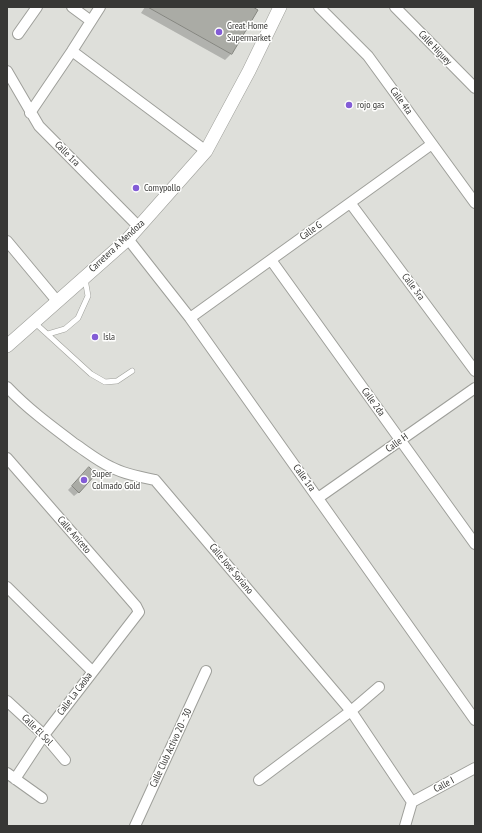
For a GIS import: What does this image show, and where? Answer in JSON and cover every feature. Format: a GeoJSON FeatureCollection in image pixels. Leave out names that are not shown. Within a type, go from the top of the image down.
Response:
{"type":"FeatureCollection","features":[{"type":"Feature","properties":{"kind":"street"},"geometry":{"type":"LineString","coordinates":[[18,34],[37,7]]}},
{"type":"Feature","properties":{"kind":"street"},"geometry":{"type":"LineString","coordinates":[[72,7],[91,22]]}},
{"type":"Feature","properties":{"kind":"street"},"geometry":{"type":"LineString","coordinates":[[30,113],[100,7]]}},
{"type":"Feature","properties":{"kind":"street","name":"Carretera A Mendoza"},"geometry":{"type":"LineString","coordinates":[[7,346],[128,239],[206,150],[249,72],[280,7]]}},
{"type":"Feature","properties":{"kind":"street","name":"Calle 4ta"},"geometry":{"type":"LineString","coordinates":[[319,7],[368,56],[475,202]]}},
{"type":"Feature","properties":{"kind":"street","name":"Calle Higuey"},"geometry":{"type":"LineString","coordinates":[[395,7],[475,88]]}},
{"type":"Feature","properties":{"kind":"street"},"geometry":{"type":"LineString","coordinates":[[72,51],[206,150]]}},
{"type":"Feature","properties":{"kind":"street","name":"Calle 1ra"},"geometry":{"type":"LineString","coordinates":[[7,71],[30,113],[39,126],[139,227]]}},
{"type":"Feature","properties":{"kind":"street","name":"Calle G"},"geometry":{"type":"LineString","coordinates":[[190,318],[351,204],[432,144]]}},
{"type":"Feature","properties":{"kind":"street","name":"Calle 3ra"},"geometry":{"type":"LineString","coordinates":[[351,204],[475,371]]}},
{"type":"Feature","properties":{"kind":"street","name":"Calle 1ra"},"geometry":{"type":"LineString","coordinates":[[128,239],[190,318],[475,720]]}},
{"type":"Feature","properties":{"kind":"street"},"geometry":{"type":"LineString","coordinates":[[7,241],[57,301]]}},
{"type":"Feature","properties":{"kind":"street","name":"Calle 2da"},"geometry":{"type":"LineString","coordinates":[[271,260],[475,544]]}},
{"type":"Feature","properties":{"kind":"street","name":"Calle José Soriano"},"geometry":{"type":"LineString","coordinates":[[7,387],[20,401],[42,420],[97,459],[112,468],[135,476],[155,480],[351,711],[412,802]]}},
{"type":"Feature","properties":{"kind":"street","name":"Calle H"},"geometry":{"type":"LineString","coordinates":[[318,498],[475,388]]}},
{"type":"Feature","properties":{"kind":"street","name":"Calle Aniceto"},"geometry":{"type":"LineString","coordinates":[[7,458],[136,606],[139,612]]}},
{"type":"Feature","properties":{"kind":"street"},"geometry":{"type":"LineString","coordinates":[[7,587],[92,671]]}},
{"type":"Feature","properties":{"kind":"street","name":"Calle La Caoba"},"geometry":{"type":"LineString","coordinates":[[11,776],[139,612]]}},
{"type":"Feature","properties":{"kind":"street","name":"Calle Club Activo 20 - 30"},"geometry":{"type":"LineString","coordinates":[[135,826],[206,671]]}},
{"type":"Feature","properties":{"kind":"street"},"geometry":{"type":"LineString","coordinates":[[259,780],[351,711],[379,687]]}},
{"type":"Feature","properties":{"kind":"street","name":"Calle El Sol"},"geometry":{"type":"LineString","coordinates":[[7,701],[44,735],[65,760]]}},
{"type":"Feature","properties":{"kind":"street","name":"Calle I"},"geometry":{"type":"LineString","coordinates":[[412,802],[475,768]]}},
{"type":"Feature","properties":{"kind":"street"},"geometry":{"type":"LineString","coordinates":[[11,776],[42,798]]}},
{"type":"Feature","properties":{"kind":"street"},"geometry":{"type":"LineString","coordinates":[[407,824],[412,802]]}},
{"type":"Feature","properties":{"kind":"lane"},"geometry":{"type":"LineString","coordinates":[[48,334],[65,329],[78,318],[88,296],[85,277]]}},
{"type":"Feature","properties":{"kind":"lane"},"geometry":{"type":"LineString","coordinates":[[34,322],[91,374],[105,382],[117,381],[132,371]]}},
{"type":"Feature","properties":{"kind":"building","name":"Great Home Supermarket"},"geometry":{"type":"Polygon","coordinates":[[[148,7],[253,7],[258,10],[232,54],[148,7]]]}},
{"type":"Feature","properties":{"kind":"building","name":"Super Colmado Gold"},"geometry":{"type":"Polygon","coordinates":[[[89,467],[96,474],[79,493],[72,486],[89,467]]]}},
{"type":"Feature","properties":{"kind":"place","name":"Great Home Supermarket"},"geometry":{"type":"Point","coordinates":[219,32]}},
{"type":"Feature","properties":{"kind":"place","name":"rojo gas"},"geometry":{"type":"Point","coordinates":[349,105]}},
{"type":"Feature","properties":{"kind":"place","name":"Comypollo"},"geometry":{"type":"Point","coordinates":[136,188]}},
{"type":"Feature","properties":{"kind":"place","name":"Isla"},"geometry":{"type":"Point","coordinates":[95,337]}},
{"type":"Feature","properties":{"kind":"place","name":"Super Colmado Gold"},"geometry":{"type":"Point","coordinates":[84,480]}}]}
